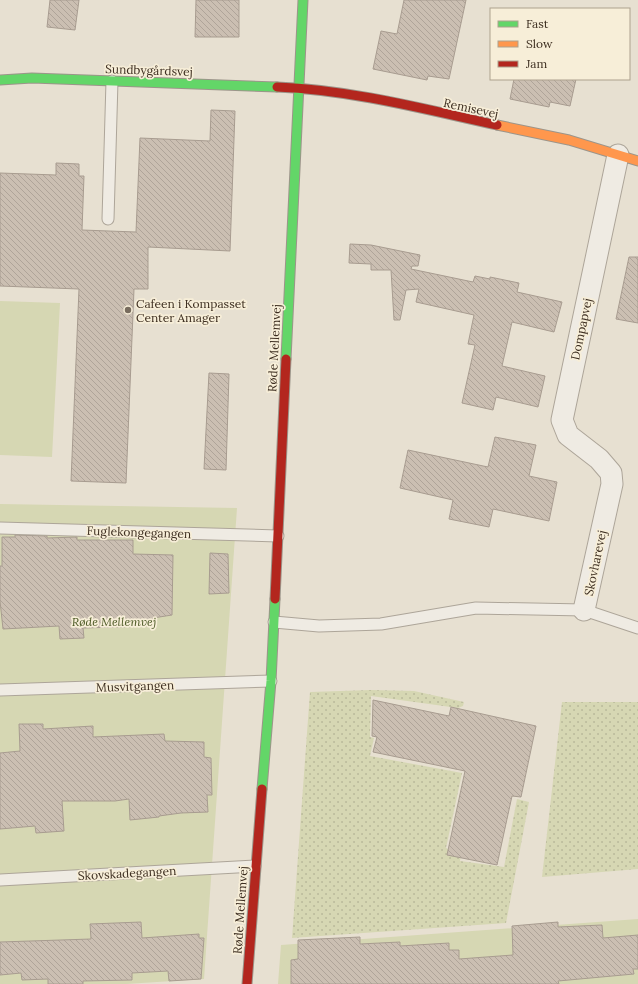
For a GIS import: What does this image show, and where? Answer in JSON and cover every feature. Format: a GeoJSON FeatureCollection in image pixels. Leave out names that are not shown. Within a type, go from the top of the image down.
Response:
{"type":"FeatureCollection","features":[{"type":"Feature","properties":{"kind":"street","name":"Røde Mellemvej"},"geometry":{"type":"LineString","coordinates":[[246,984],[271,681],[303,0]]}},
{"type":"Feature","properties":{"kind":"street","name":"Sundbygårdsvej"},"geometry":{"type":"LineString","coordinates":[[0,80],[32,78],[298,88]]}},
{"type":"Feature","properties":{"kind":"street","name":"Remisevej"},"geometry":{"type":"LineString","coordinates":[[298,88],[364,97],[568,140],[638,161]]}},
{"type":"Feature","properties":{"kind":"street","name":"Dompapvej"},"geometry":{"type":"LineString","coordinates":[[612,484],[611,473],[599,459],[568,435],[562,420],[618,155]]}},
{"type":"Feature","properties":{"kind":"street","name":"Skovharevej"},"geometry":{"type":"LineString","coordinates":[[584,610],[612,484]]}},
{"type":"Feature","properties":{"kind":"lane"},"geometry":{"type":"LineString","coordinates":[[108,219],[112,81]]}},
{"type":"Feature","properties":{"kind":"lane","name":"Fuglekongegangen"},"geometry":{"type":"LineString","coordinates":[[0,528],[278,536]]}},
{"type":"Feature","properties":{"kind":"lane"},"geometry":{"type":"LineString","coordinates":[[274,622],[319,626],[381,624],[476,608],[584,610]]}},
{"type":"Feature","properties":{"kind":"lane","name":"Skovharevej"},"geometry":{"type":"LineString","coordinates":[[584,610],[638,628]]}},
{"type":"Feature","properties":{"kind":"lane","name":"Musvitgangen"},"geometry":{"type":"LineString","coordinates":[[0,690],[271,681]]}},
{"type":"Feature","properties":{"kind":"lane","name":"Skovskadegangen"},"geometry":{"type":"LineString","coordinates":[[0,880],[255,866]]}},
{"type":"Feature","properties":{"kind":"green space"},"geometry":{"type":"Polygon","coordinates":[[[0,301],[60,303],[52,457],[0,455],[0,301]]]}},
{"type":"Feature","properties":{"kind":"green space","name":"Røde Mellemvej"},"geometry":{"type":"Polygon","coordinates":[[[0,504],[237,508],[204,979],[126,984],[0,984],[0,504]]]}},
{"type":"Feature","properties":{"kind":"green space"},"geometry":{"type":"Polygon","coordinates":[[[371,690],[414,691],[464,702],[463,706],[458,708],[371,696],[370,737],[374,738],[370,756],[462,773],[446,848],[461,855],[460,861],[504,867],[517,799],[529,802],[506,923],[292,938],[310,692],[371,690]]]}},
{"type":"Feature","properties":{"kind":"green space"},"geometry":{"type":"Polygon","coordinates":[[[562,702],[638,702],[638,869],[542,877],[562,702]]]}},
{"type":"Feature","properties":{"kind":"green space"},"geometry":{"type":"Polygon","coordinates":[[[638,919],[638,984],[278,984],[281,945],[638,919]]]}},
{"type":"Feature","properties":{"kind":"building"},"geometry":{"type":"Polygon","coordinates":[[[50,0],[79,0],[75,30],[47,27],[50,0]]]}},
{"type":"Feature","properties":{"kind":"building"},"geometry":{"type":"Polygon","coordinates":[[[196,0],[239,0],[239,37],[195,37],[196,0]]]}},
{"type":"Feature","properties":{"kind":"building"},"geometry":{"type":"Polygon","coordinates":[[[404,0],[466,0],[449,79],[428,76],[427,80],[373,69],[381,31],[397,34],[404,0]]]}},
{"type":"Feature","properties":{"kind":"building"},"geometry":{"type":"Polygon","coordinates":[[[514,80],[576,80],[570,106],[550,102],[549,107],[510,99],[514,80]]]}},
{"type":"Feature","properties":{"kind":"building"},"geometry":{"type":"Polygon","coordinates":[[[211,110],[235,111],[230,251],[148,247],[148,289],[134,289],[126,483],[71,481],[79,289],[0,286],[0,173],[56,175],[56,163],[79,164],[79,176],[84,176],[82,230],[136,232],[140,138],[210,141],[211,110]]]}},
{"type":"Feature","properties":{"kind":"building"},"geometry":{"type":"Polygon","coordinates":[[[350,244],[371,245],[420,255],[418,266],[412,266],[411,269],[473,282],[475,276],[490,279],[490,277],[519,283],[517,292],[562,302],[554,332],[512,322],[502,366],[545,376],[538,407],[496,397],[493,410],[462,403],[475,345],[468,344],[474,315],[416,302],[419,289],[406,290],[400,320],[394,320],[391,270],[371,270],[371,264],[349,263],[350,244]]]}},
{"type":"Feature","properties":{"kind":"building"},"geometry":{"type":"Polygon","coordinates":[[[629,257],[638,257],[638,323],[616,319],[629,257]]]}},
{"type":"Feature","properties":{"kind":"building"},"geometry":{"type":"Polygon","coordinates":[[[209,373],[229,374],[226,470],[204,469],[209,373]]]}},
{"type":"Feature","properties":{"kind":"building"},"geometry":{"type":"Polygon","coordinates":[[[495,437],[536,445],[529,476],[557,482],[549,521],[493,509],[489,527],[449,519],[453,500],[400,488],[408,450],[488,467],[495,437]]]}},
{"type":"Feature","properties":{"kind":"building"},"geometry":{"type":"Polygon","coordinates":[[[15,535],[47,536],[47,538],[77,537],[77,540],[133,540],[133,554],[173,555],[172,615],[153,618],[153,626],[83,628],[84,638],[60,639],[59,626],[3,629],[0,601],[2,537],[15,537],[15,535]]]}},
{"type":"Feature","properties":{"kind":"building"},"geometry":{"type":"Polygon","coordinates":[[[210,553],[228,554],[229,593],[209,594],[210,553]]]}},
{"type":"Feature","properties":{"kind":"building"},"geometry":{"type":"Polygon","coordinates":[[[373,700],[449,716],[451,707],[536,726],[521,797],[512,796],[497,865],[447,855],[465,771],[373,752],[377,737],[372,736],[373,700]]]}},
{"type":"Feature","properties":{"kind":"building"},"geometry":{"type":"Polygon","coordinates":[[[19,724],[43,724],[43,729],[93,726],[93,737],[164,734],[165,741],[204,742],[204,757],[211,758],[212,795],[207,795],[208,812],[181,813],[130,820],[129,799],[115,801],[62,801],[64,831],[36,833],[35,826],[0,829],[0,753],[20,751],[19,724]]]}},
{"type":"Feature","properties":{"kind":"building"},"geometry":{"type":"Polygon","coordinates":[[[141,922],[142,938],[199,934],[199,938],[204,938],[201,979],[169,981],[168,971],[132,973],[132,980],[83,981],[83,984],[48,984],[48,979],[22,980],[21,973],[0,975],[0,942],[91,939],[90,924],[141,922]]]}},
{"type":"Feature","properties":{"kind":"building"},"geometry":{"type":"Polygon","coordinates":[[[558,922],[558,927],[602,925],[603,938],[638,935],[638,969],[633,969],[634,974],[558,981],[559,984],[291,984],[291,960],[298,959],[298,940],[360,937],[360,944],[400,942],[400,946],[449,943],[449,950],[459,950],[459,959],[513,955],[512,926],[558,922]]]}},
{"type":"Feature","properties":{"kind":"traffic: fast"},"geometry":{"type":"LineString","coordinates":[[286,359],[303,0]]}},
{"type":"Feature","properties":{"kind":"traffic: fast"},"geometry":{"type":"LineString","coordinates":[[0,80],[32,78],[277,87]]}},
{"type":"Feature","properties":{"kind":"traffic: fast"},"geometry":{"type":"LineString","coordinates":[[262,789],[271,681],[275,599]]}},
{"type":"Feature","properties":{"kind":"traffic: slow"},"geometry":{"type":"LineString","coordinates":[[497,125],[569,140],[638,161]]}},
{"type":"Feature","properties":{"kind":"traffic: jam"},"geometry":{"type":"LineString","coordinates":[[277,87],[360,96],[497,125]]}},
{"type":"Feature","properties":{"kind":"traffic: jam"},"geometry":{"type":"LineString","coordinates":[[275,599],[286,359]]}},
{"type":"Feature","properties":{"kind":"traffic: jam"},"geometry":{"type":"LineString","coordinates":[[247,984],[262,789]]}},
{"type":"Feature","properties":{"kind":"place","name":"Cafeen i Kompasset Center Amager"},"geometry":{"type":"Point","coordinates":[128,310]}}]}
